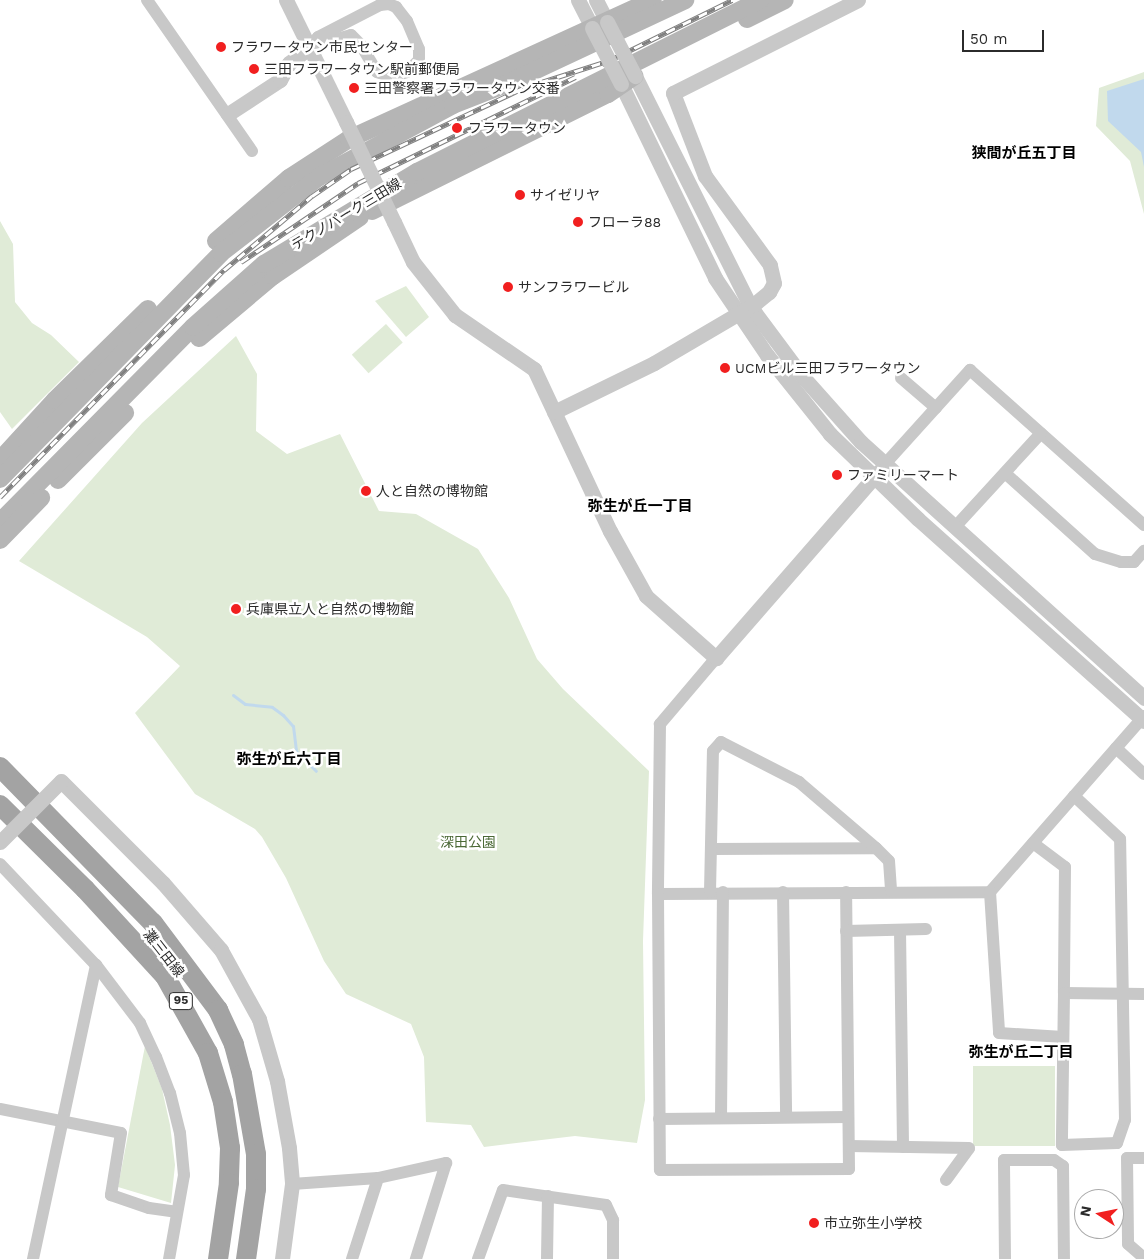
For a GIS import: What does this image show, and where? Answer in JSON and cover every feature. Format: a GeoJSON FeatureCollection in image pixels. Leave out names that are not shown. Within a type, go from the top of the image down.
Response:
{"type":"FeatureCollection","features":[{"type":"Feature","properties":{"kind":"main road"},"geometry":{"type":"LineString","coordinates":[[0,460],[56,400],[238,222],[289,178],[366,131],[653,0]]}},
{"type":"Feature","properties":{"kind":"main road"},"geometry":{"type":"LineString","coordinates":[[236,239],[319,177],[362,152],[453,105],[506,84],[685,0]]}},
{"type":"Feature","properties":{"kind":"main road","name":"テクノパーク三田線"},"geometry":{"type":"LineString","coordinates":[[0,522],[222,300],[264,264],[417,172],[760,0]]}},
{"type":"Feature","properties":{"kind":"main road"},"geometry":{"type":"LineString","coordinates":[[264,264],[575,111],[628,80],[785,0]]}},
{"type":"Feature","properties":{"kind":"main road"},"geometry":{"type":"LineString","coordinates":[[0,479],[67,408],[266,208],[366,131]]}},
{"type":"Feature","properties":{"kind":"main road"},"geometry":{"type":"LineString","coordinates":[[0,540],[182,354],[234,307],[360,217]]}},
{"type":"Feature","properties":{"kind":"main road"},"geometry":{"type":"LineString","coordinates":[[57,481],[139,383]]}},
{"type":"Feature","properties":{"kind":"main road"},"geometry":{"type":"LineString","coordinates":[[25,434],[53,410],[67,408]]}},
{"type":"Feature","properties":{"kind":"main road","name":"95"},"geometry":{"type":"LineString","coordinates":[[0,767],[153,922],[218,1010],[234,1045],[252,1116],[256,1154],[256,1189],[246,1259]]}},
{"type":"Feature","properties":{"kind":"main road","name":"灘三田線"},"geometry":{"type":"LineString","coordinates":[[0,782],[130,912],[160,945],[190,987],[215,1030],[232,1078],[245,1156],[245,1191],[234,1259]]}},
{"type":"Feature","properties":{"kind":"main road","name":"灘三田線"},"geometry":{"type":"LineString","coordinates":[[0,805],[138,944],[165,976],[187,1010],[208,1053],[223,1102],[230,1148],[229,1183],[218,1259]]}},
{"type":"Feature","properties":{"kind":"main road","name":"95"},"geometry":{"type":"LineString","coordinates":[[0,820],[69,885],[138,944]]}},
{"type":"Feature","properties":{"kind":"main road","name":"95"},"geometry":{"type":"LineString","coordinates":[[66,833],[130,912]]}},
{"type":"Feature","properties":{"kind":"main road","name":"95"},"geometry":{"type":"LineString","coordinates":[[69,885],[153,981],[184,1029],[207,1086],[218,1148],[218,1178],[205,1259]]}},
{"type":"Feature","properties":{"kind":"street"},"geometry":{"type":"LineString","coordinates":[[147,0],[252,151]]}},
{"type":"Feature","properties":{"kind":"street"},"geometry":{"type":"LineString","coordinates":[[286,0],[414,262],[455,316],[534,370],[610,531],[646,596],[716,658]]}},
{"type":"Feature","properties":{"kind":"street"},"geometry":{"type":"LineString","coordinates":[[578,0],[599,25],[628,80],[715,278],[860,442],[1144,698]]}},
{"type":"Feature","properties":{"kind":"street"},"geometry":{"type":"LineString","coordinates":[[596,0],[599,25]]}},
{"type":"Feature","properties":{"kind":"street"},"geometry":{"type":"LineString","coordinates":[[554,412],[654,363],[744,310],[769,292],[774,275],[705,176],[672,93],[858,0]]}},
{"type":"Feature","properties":{"kind":"street"},"geometry":{"type":"LineString","coordinates":[[228,114],[280,80],[289,63],[310,48],[351,35],[361,44],[377,72],[392,77],[416,66],[420,54],[407,22],[396,7],[389,4],[380,5],[318,37],[310,48]]}},
{"type":"Feature","properties":{"kind":"street"},"geometry":{"type":"LineString","coordinates":[[744,310],[767,355],[830,434],[873,476],[1093,677],[1141,717],[990,892],[999,1032],[1063,1037]]}},
{"type":"Feature","properties":{"kind":"street"},"geometry":{"type":"LineString","coordinates":[[846,892],[849,1169],[660,1170],[658,894],[660,724],[873,476],[970,370],[1144,524]]}},
{"type":"Feature","properties":{"kind":"street"},"geometry":{"type":"LineString","coordinates":[[901,378],[936,408]]}},
{"type":"Feature","properties":{"kind":"street"},"geometry":{"type":"LineString","coordinates":[[955,528],[1041,433]]}},
{"type":"Feature","properties":{"kind":"street"},"geometry":{"type":"LineString","coordinates":[[1005,473],[1095,554],[1122,562],[1134,562],[1144,550]]}},
{"type":"Feature","properties":{"kind":"street"},"geometry":{"type":"LineString","coordinates":[[721,1118],[716,892],[712,849],[713,752],[722,742],[799,782],[889,861],[890,891]]}},
{"type":"Feature","properties":{"kind":"street"},"geometry":{"type":"LineString","coordinates":[[1116,748],[1144,774]]}},
{"type":"Feature","properties":{"kind":"street"},"geometry":{"type":"LineString","coordinates":[[0,842],[61,781],[163,883],[221,950],[259,1019],[277,1081],[292,1184],[282,1259]]}},
{"type":"Feature","properties":{"kind":"street"},"geometry":{"type":"LineString","coordinates":[[1033,843],[1065,867],[1062,1144],[1117,1143],[1125,1120],[1120,838],[1074,796]]}},
{"type":"Feature","properties":{"kind":"street"},"geometry":{"type":"LineString","coordinates":[[712,849],[876,848]]}},
{"type":"Feature","properties":{"kind":"street"},"geometry":{"type":"LineString","coordinates":[[0,864],[96,965],[140,1023],[170,1093],[180,1133],[184,1175],[169,1259]]}},
{"type":"Feature","properties":{"kind":"street"},"geometry":{"type":"LineString","coordinates":[[658,894],[716,892],[990,892]]}},
{"type":"Feature","properties":{"kind":"street"},"geometry":{"type":"LineString","coordinates":[[783,892],[786,1116]]}},
{"type":"Feature","properties":{"kind":"street"},"geometry":{"type":"LineString","coordinates":[[900,930],[903,1147]]}},
{"type":"Feature","properties":{"kind":"street"},"geometry":{"type":"LineString","coordinates":[[846,931],[926,930]]}},
{"type":"Feature","properties":{"kind":"street"},"geometry":{"type":"LineString","coordinates":[[32,1259],[96,965]]}},
{"type":"Feature","properties":{"kind":"street"},"geometry":{"type":"LineString","coordinates":[[1064,993],[1144,994]]}},
{"type":"Feature","properties":{"kind":"street"},"geometry":{"type":"LineString","coordinates":[[0,1109],[121,1133],[111,1195],[149,1208],[176,1212]]}},
{"type":"Feature","properties":{"kind":"street"},"geometry":{"type":"LineString","coordinates":[[659,1119],[786,1116],[848,1117]]}},
{"type":"Feature","properties":{"kind":"street"},"geometry":{"type":"LineString","coordinates":[[848,1146],[969,1148],[946,1180]]}},
{"type":"Feature","properties":{"kind":"street"},"geometry":{"type":"LineString","coordinates":[[1144,1158],[1127,1158],[1128,1244],[1144,1258]]}},
{"type":"Feature","properties":{"kind":"street"},"geometry":{"type":"LineString","coordinates":[[1005,1259],[1004,1160],[1054,1160],[1063,1166],[1064,1259]]}},
{"type":"Feature","properties":{"kind":"street"},"geometry":{"type":"LineString","coordinates":[[292,1184],[378,1178],[446,1164],[416,1259]]}},
{"type":"Feature","properties":{"kind":"street"},"geometry":{"type":"LineString","coordinates":[[352,1259],[378,1178]]}},
{"type":"Feature","properties":{"kind":"street"},"geometry":{"type":"LineString","coordinates":[[478,1259],[503,1190],[606,1205],[613,1220],[613,1259]]}},
{"type":"Feature","properties":{"kind":"street"},"geometry":{"type":"LineString","coordinates":[[547,1259],[548,1196]]}},
{"type":"Feature","properties":{"kind":"green space"},"geometry":{"type":"Polygon","coordinates":[[[1144,72],[1144,214],[1130,161],[1096,126],[1099,88],[1144,72]]]}},
{"type":"Feature","properties":{"kind":"green space"},"geometry":{"type":"Polygon","coordinates":[[[0,221],[13,244],[15,302],[32,323],[51,335],[79,362],[12,429],[0,412],[0,221]]]}},
{"type":"Feature","properties":{"kind":"green space"},"geometry":{"type":"Polygon","coordinates":[[[406,286],[429,317],[406,337],[375,301],[406,286]]]}},
{"type":"Feature","properties":{"kind":"green space"},"geometry":{"type":"Polygon","coordinates":[[[386,324],[403,343],[369,373],[352,355],[386,324]]]}},
{"type":"Feature","properties":{"kind":"green space","name":"深田公園"},"geometry":{"type":"Polygon","coordinates":[[[236,336],[257,374],[256,431],[287,454],[340,434],[379,511],[416,514],[478,549],[509,598],[537,659],[563,689],[649,771],[643,941],[645,1100],[637,1143],[575,1136],[484,1147],[471,1125],[426,1122],[424,1057],[411,1024],[346,994],[324,961],[286,878],[262,837],[255,829],[195,794],[135,713],[180,666],[147,637],[19,561],[142,423],[236,336]]]}},
{"type":"Feature","properties":{"kind":"green space"},"geometry":{"type":"Polygon","coordinates":[[[145,1046],[162,1089],[170,1125],[175,1165],[171,1203],[118,1187],[145,1046]]]}},
{"type":"Feature","properties":{"kind":"green space"},"geometry":{"type":"Polygon","coordinates":[[[973,1066],[1055,1066],[1055,1146],[973,1146],[973,1066]]]}},
{"type":"Feature","properties":{"kind":"water"},"geometry":{"type":"Polygon","coordinates":[[[1144,79],[1144,167],[1141,152],[1108,121],[1107,91],[1144,79]]]}},
{"type":"Feature","properties":{"kind":"waterway"},"geometry":{"type":"LineString","coordinates":[[233,695],[245,704],[272,707],[283,715],[293,726],[296,751],[316,771]]}},
{"type":"Feature","properties":{"kind":"railway"},"geometry":{"type":"LineString","coordinates":[[602,64],[732,0]]}},
{"type":"Feature","properties":{"kind":"railway"},"geometry":{"type":"LineString","coordinates":[[0,497],[224,270],[312,196],[351,169],[523,88],[607,61]]}},
{"type":"Feature","properties":{"kind":"railway"},"geometry":{"type":"LineString","coordinates":[[241,262],[358,183],[575,77]]}},
{"type":"Feature","properties":{"kind":"place","name":"フラワータウン市民センター"},"geometry":{"type":"Point","coordinates":[221,47]}},
{"type":"Feature","properties":{"kind":"place","name":"三田フラワータウン駅前郵便局"},"geometry":{"type":"Point","coordinates":[254,69]}},
{"type":"Feature","properties":{"kind":"place","name":"三田警察署フラワータウン交番"},"geometry":{"type":"Point","coordinates":[354,88]}},
{"type":"Feature","properties":{"kind":"place","name":"フラワータウン"},"geometry":{"type":"Point","coordinates":[457,128]}},
{"type":"Feature","properties":{"kind":"place","name":"サイゼリヤ"},"geometry":{"type":"Point","coordinates":[520,195]}},
{"type":"Feature","properties":{"kind":"place","name":"フローラ88"},"geometry":{"type":"Point","coordinates":[578,222]}},
{"type":"Feature","properties":{"kind":"place","name":"サンフラワービル"},"geometry":{"type":"Point","coordinates":[508,287]}},
{"type":"Feature","properties":{"kind":"place","name":"UCMビル三田フラワータウン"},"geometry":{"type":"Point","coordinates":[725,368]}},
{"type":"Feature","properties":{"kind":"place","name":"ファミリーマート"},"geometry":{"type":"Point","coordinates":[837,475]}},
{"type":"Feature","properties":{"kind":"place","name":"人と自然の博物館"},"geometry":{"type":"Point","coordinates":[366,491]}},
{"type":"Feature","properties":{"kind":"place","name":"兵庫県立人と自然の博物館"},"geometry":{"type":"Point","coordinates":[236,609]}},
{"type":"Feature","properties":{"kind":"place","name":"市立弥生小学校"},"geometry":{"type":"Point","coordinates":[814,1223]}},
{"type":"Feature","properties":{"kind":"district","name":"狭間が丘五丁目"},"geometry":{"type":"Point","coordinates":[1024,154]}},
{"type":"Feature","properties":{"kind":"district","name":"弥生が丘一丁目"},"geometry":{"type":"Point","coordinates":[640,507]}},
{"type":"Feature","properties":{"kind":"district","name":"弥生が丘六丁目"},"geometry":{"type":"Point","coordinates":[289,760]}},
{"type":"Feature","properties":{"kind":"district","name":"弥生が丘二丁目"},"geometry":{"type":"Point","coordinates":[1021,1053]}}]}
